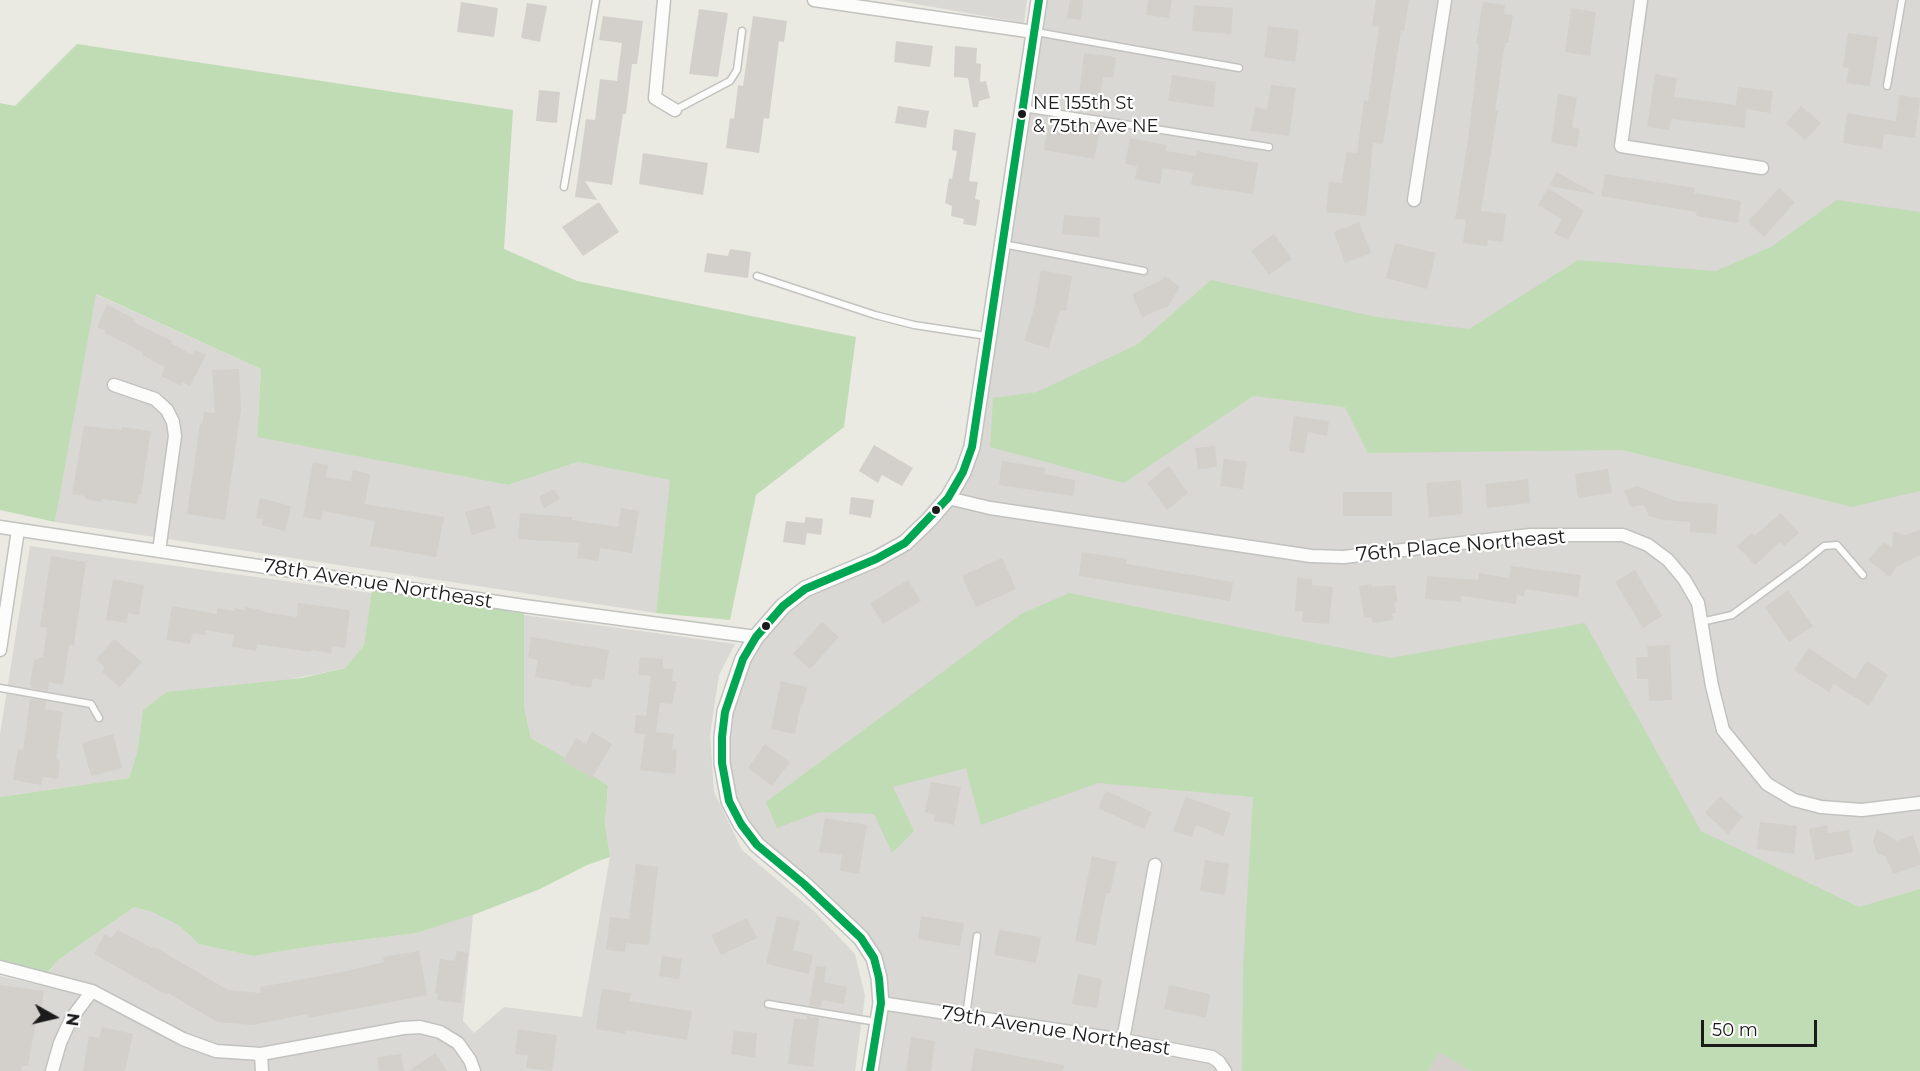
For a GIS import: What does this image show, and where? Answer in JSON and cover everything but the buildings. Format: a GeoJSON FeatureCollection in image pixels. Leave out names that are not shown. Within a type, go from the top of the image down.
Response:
{"type":"FeatureCollection","features":[{"type":"Feature","properties":{"kind":"street"},"geometry":{"type":"LineString","coordinates":[[664,0],[655,98],[675,110]]}},
{"type":"Feature","properties":{"kind":"street"},"geometry":{"type":"LineString","coordinates":[[814,0],[1034,32]]}},
{"type":"Feature","properties":{"kind":"street"},"geometry":{"type":"LineString","coordinates":[[870,1071],[881,1003],[879,978],[874,958],[861,938],[804,884],[757,845],[741,824],[729,801],[722,763],[725,712],[740,667],[756,637],[783,606],[805,589],[876,559],[905,543],[948,498],[963,472],[972,447],[1039,0]]}},
{"type":"Feature","properties":{"kind":"street"},"geometry":{"type":"LineString","coordinates":[[1414,200],[1445,0]]}},
{"type":"Feature","properties":{"kind":"street"},"geometry":{"type":"LineString","coordinates":[[1641,0],[1621,146],[1762,168]]}},
{"type":"Feature","properties":{"kind":"street"},"geometry":{"type":"LineString","coordinates":[[114,385],[155,399],[167,410],[173,422],[175,436],[159,551]]}},
{"type":"Feature","properties":{"kind":"street","name":"76th Place Northeast"},"geometry":{"type":"LineString","coordinates":[[948,498],[990,508],[1311,556],[1344,557],[1530,535],[1623,535],[1648,545],[1668,560],[1684,579],[1698,603],[1712,686],[1723,730],[1767,784],[1794,800],[1821,807],[1862,810],[1920,803]]}},
{"type":"Feature","properties":{"kind":"street","name":"78th Avenue Northeast"},"geometry":{"type":"LineString","coordinates":[[0,527],[524,606],[756,637]]}},
{"type":"Feature","properties":{"kind":"street"},"geometry":{"type":"LineString","coordinates":[[0,650],[18,530]]}},
{"type":"Feature","properties":{"kind":"street"},"geometry":{"type":"LineString","coordinates":[[1123,1040],[1155,865]]}},
{"type":"Feature","properties":{"kind":"street"},"geometry":{"type":"LineString","coordinates":[[0,967],[92,991],[183,1039],[216,1051],[261,1054],[403,1028],[420,1027],[440,1032],[458,1043],[470,1060],[474,1071]]}},
{"type":"Feature","properties":{"kind":"street"},"geometry":{"type":"LineString","coordinates":[[52,1071],[60,1043],[71,1019],[92,991]]}},
{"type":"Feature","properties":{"kind":"street","name":"79th Avenue Northeast"},"geometry":{"type":"LineString","coordinates":[[881,1003],[1123,1040],[1212,1057],[1220,1062],[1225,1071]]}},
{"type":"Feature","properties":{"kind":"street"},"geometry":{"type":"LineString","coordinates":[[261,1054],[262,1071]]}},
{"type":"Feature","properties":{"kind":"lane"},"geometry":{"type":"LineString","coordinates":[[564,187],[596,0]]}},
{"type":"Feature","properties":{"kind":"lane"},"geometry":{"type":"LineString","coordinates":[[1887,86],[1902,0]]}},
{"type":"Feature","properties":{"kind":"lane"},"geometry":{"type":"LineString","coordinates":[[675,110],[730,81],[737,70],[742,31]]}},
{"type":"Feature","properties":{"kind":"lane"},"geometry":{"type":"LineString","coordinates":[[1034,32],[1239,68]]}},
{"type":"Feature","properties":{"kind":"lane"},"geometry":{"type":"LineString","coordinates":[[1022,108],[1269,147]]}},
{"type":"Feature","properties":{"kind":"lane"},"geometry":{"type":"LineString","coordinates":[[1002,244],[1144,271]]}},
{"type":"Feature","properties":{"kind":"lane"},"geometry":{"type":"LineString","coordinates":[[757,276],[894,320],[988,336]]}},
{"type":"Feature","properties":{"kind":"lane"},"geometry":{"type":"LineString","coordinates":[[1701,622],[1732,615],[1824,546],[1838,545],[1863,575]]}},
{"type":"Feature","properties":{"kind":"lane"},"geometry":{"type":"LineString","coordinates":[[0,688],[91,704],[99,718]]}},
{"type":"Feature","properties":{"kind":"lane"},"geometry":{"type":"LineString","coordinates":[[966,1016],[977,936]]}},
{"type":"Feature","properties":{"kind":"lane"},"geometry":{"type":"LineString","coordinates":[[768,1004],[878,1022]]}},
{"type":"Feature","properties":{"kind":"shaded area"},"geometry":{"type":"Polygon","coordinates":[[[893,0],[1027,0],[1024,23],[893,0]]]}},
{"type":"Feature","properties":{"kind":"shaded area"},"geometry":{"type":"Polygon","coordinates":[[[1039,0],[1920,0],[1920,1071],[870,1071],[881,1003],[874,958],[757,845],[729,801],[725,713],[756,637],[805,589],[876,559],[929,520],[972,447],[1039,0]]]}},
{"type":"Feature","properties":{"kind":"shaded area"},"geometry":{"type":"Polygon","coordinates":[[[95,294],[261,369],[257,436],[508,485],[578,462],[671,480],[656,613],[55,522],[95,294]]]}},
{"type":"Feature","properties":{"kind":"shaded area"},"geometry":{"type":"Polygon","coordinates":[[[30,546],[372,593],[364,645],[345,668],[143,710],[137,753],[129,778],[0,797],[0,734],[30,546]]]}},
{"type":"Feature","properties":{"kind":"shaded area"},"geometry":{"type":"Polygon","coordinates":[[[524,615],[735,644],[719,675],[710,735],[714,792],[742,850],[814,911],[855,954],[865,996],[855,1071],[0,1071],[0,976],[40,985],[57,961],[134,907],[152,912],[178,925],[199,944],[253,956],[417,933],[473,915],[463,1021],[474,1033],[504,1007],[582,1017],[610,857],[605,823],[608,787],[574,763],[531,738],[524,707],[524,615]]]}},
{"type":"Feature","properties":{"kind":"green space"},"geometry":{"type":"Polygon","coordinates":[[[77,44],[513,110],[504,249],[577,281],[856,337],[844,427],[756,495],[730,620],[656,613],[670,480],[578,462],[508,485],[257,437],[261,369],[96,294],[55,522],[0,510],[0,103],[15,106],[77,44]]]}},
{"type":"Feature","properties":{"kind":"green space"},"geometry":{"type":"Polygon","coordinates":[[[1837,200],[1920,212],[1920,491],[1852,507],[1622,450],[1368,453],[1345,407],[1253,396],[1124,483],[990,447],[993,398],[1037,392],[1138,344],[1211,280],[1376,317],[1469,329],[1578,260],[1716,271],[1771,247],[1837,200]]]}},
{"type":"Feature","properties":{"kind":"green space"},"geometry":{"type":"Polygon","coordinates":[[[373,584],[524,606],[524,707],[531,738],[608,786],[605,823],[610,857],[587,865],[540,889],[473,915],[417,933],[253,956],[199,944],[178,925],[152,912],[134,907],[57,961],[43,979],[0,967],[0,797],[129,778],[137,753],[143,710],[167,692],[302,678],[345,668],[364,645],[373,584]]]}},
{"type":"Feature","properties":{"kind":"green space"},"geometry":{"type":"Polygon","coordinates":[[[1069,593],[1391,658],[1585,623],[1701,831],[1859,907],[1920,889],[1920,1071],[1242,1071],[1243,967],[1253,797],[1098,783],[981,825],[966,768],[893,787],[914,831],[892,853],[874,814],[820,812],[777,828],[766,802],[1021,614],[1069,593]]]}},
{"type":"Feature","properties":{"kind":"transit line"},"geometry":{"type":"LineString","coordinates":[[870,1071],[881,1003],[879,978],[874,958],[861,938],[804,884],[757,845],[741,824],[729,801],[722,763],[725,712],[743,659],[756,637],[783,606],[805,589],[876,559],[905,543],[948,498],[963,472],[972,447],[1039,0]]}},
{"type":"Feature","properties":{"kind":"place","name":"NE 155th St & 75th Ave NE"},"geometry":{"type":"Point","coordinates":[1022,114]}}]}
